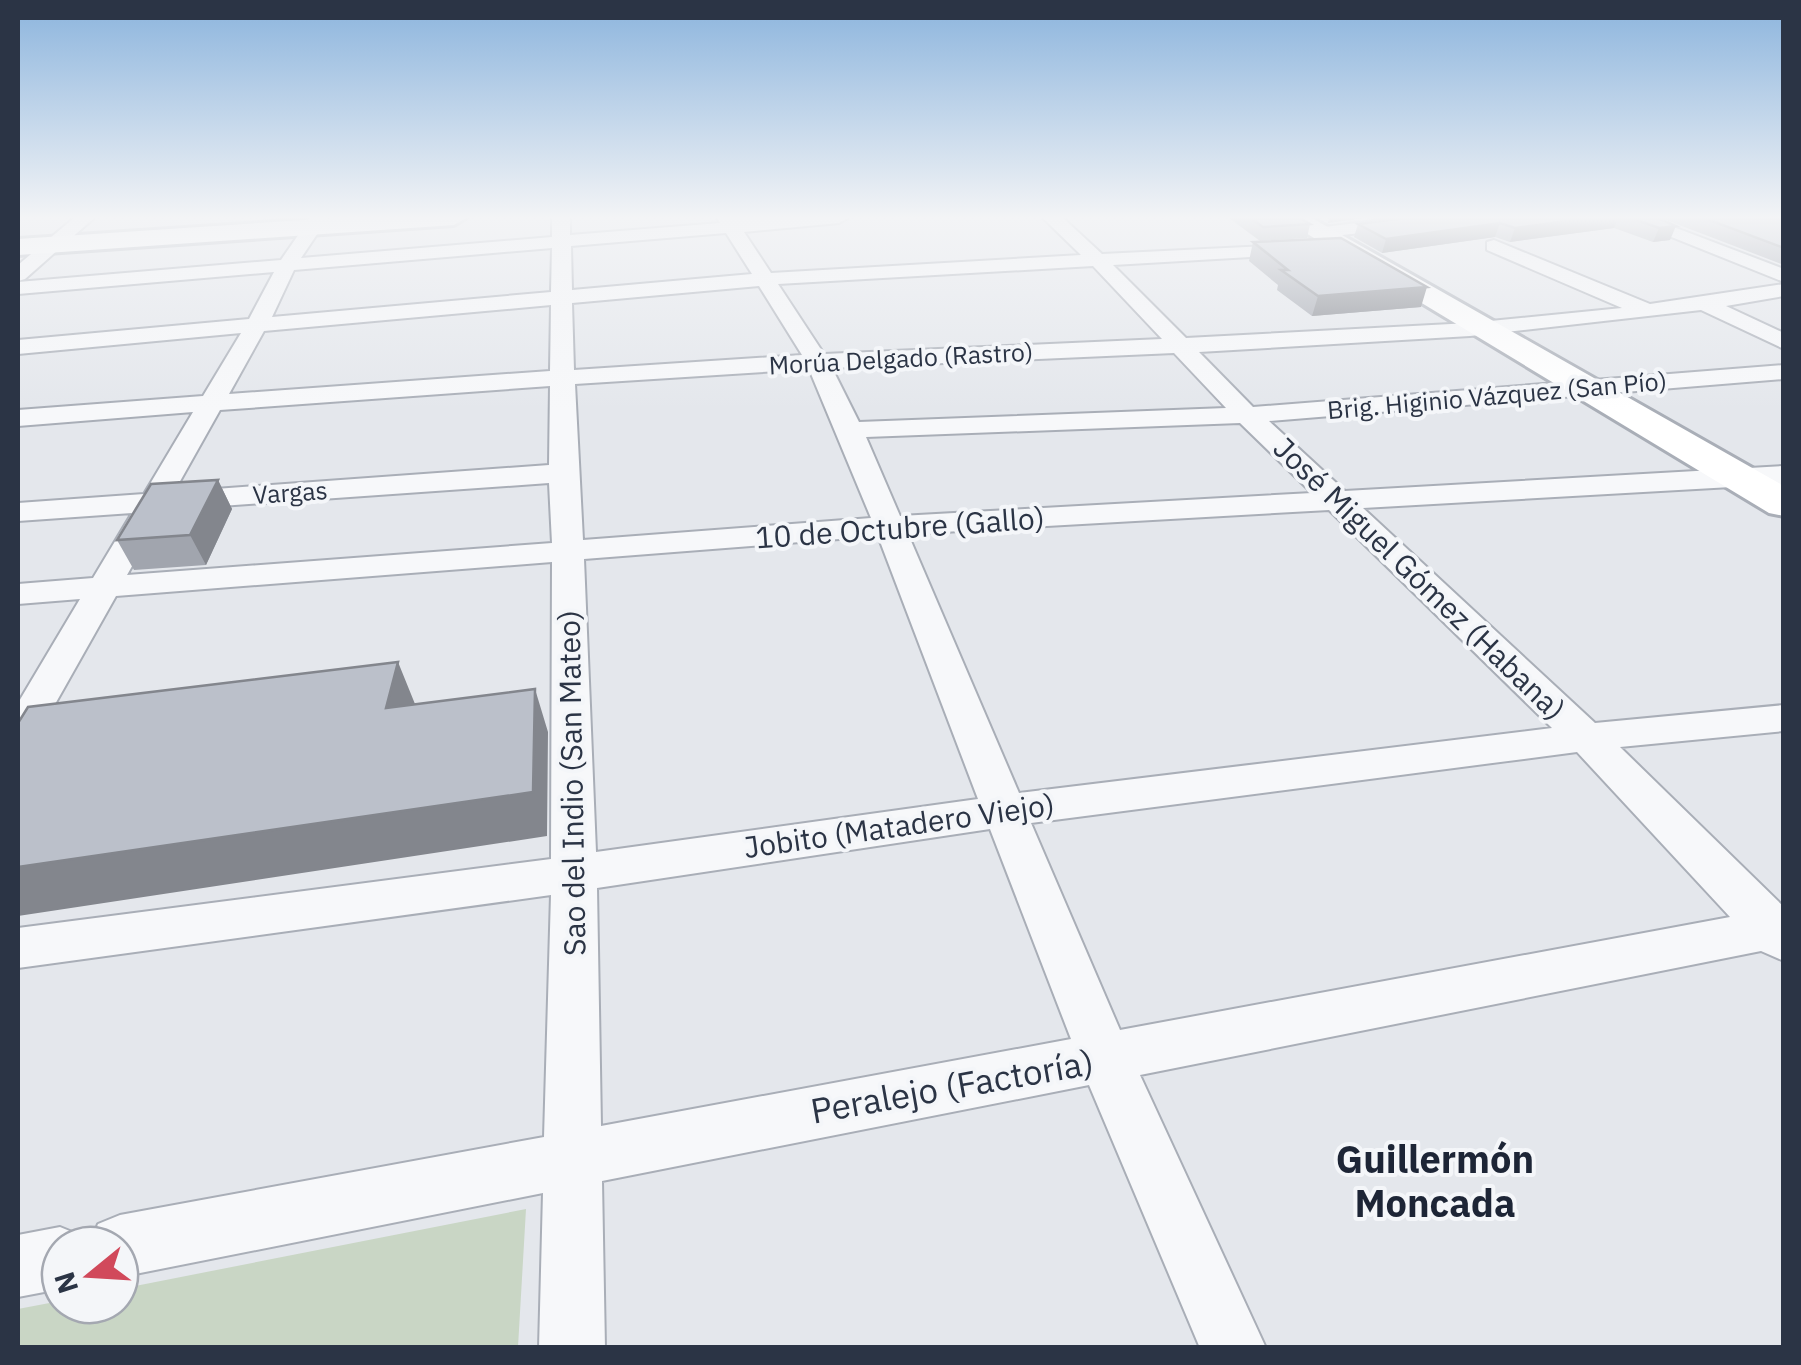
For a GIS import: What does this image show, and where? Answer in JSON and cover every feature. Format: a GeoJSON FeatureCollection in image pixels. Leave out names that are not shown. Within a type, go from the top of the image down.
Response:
{"type":"FeatureCollection","features":[{"type":"Feature","properties":{"kind":"street"},"geometry":{"type":"LineString","coordinates":[[18,288],[92,282]]}},
{"type":"Feature","properties":{"kind":"street"},"geometry":{"type":"LineString","coordinates":[[18,734],[279,282]]}},
{"type":"Feature","properties":{"kind":"street","name":"Sao del Indio (San Mateo)"},"geometry":{"type":"LineString","coordinates":[[563,282],[562,473],[568,552],[574,873],[572,1348]]}},
{"type":"Feature","properties":{"kind":"street"},"geometry":{"type":"LineString","coordinates":[[18,347],[745,282]]}},
{"type":"Feature","properties":{"kind":"street"},"geometry":{"type":"LineString","coordinates":[[767,282],[817,362],[850,430],[1104,1058],[1234,1348]]}},
{"type":"Feature","properties":{"kind":"street","name":"José Miguel Gómez (Habana)"},"geometry":{"type":"LineString","coordinates":[[1119,282],[1248,415],[1585,736],[1779,933]]}},
{"type":"Feature","properties":{"kind":"street"},"geometry":{"type":"LineString","coordinates":[[1400,282],[1784,504]]}},
{"type":"Feature","properties":{"kind":"street"},"geometry":{"type":"LineString","coordinates":[[1578,282],[1652,313]]}},
{"type":"Feature","properties":{"kind":"street","name":"Morúa Delgado (Rastro)"},"geometry":{"type":"LineString","coordinates":[[18,418],[817,362],[1480,328],[1652,313],[1784,290]]}},
{"type":"Feature","properties":{"kind":"street"},"geometry":{"type":"LineString","coordinates":[[1706,304],[1784,342]]}},
{"type":"Feature","properties":{"kind":"street","name":"Brig. Higinio Vázquez (San Pío)"},"geometry":{"type":"LineString","coordinates":[[850,430],[1248,415],[1784,372]]}},
{"type":"Feature","properties":{"kind":"street","name":"Vargas"},"geometry":{"type":"LineString","coordinates":[[18,512],[562,473]]}},
{"type":"Feature","properties":{"kind":"street","name":"10 de Octubre (Gallo)"},"geometry":{"type":"LineString","coordinates":[[18,594],[890,526],[1784,474]]}},
{"type":"Feature","properties":{"kind":"street","name":"Jobito (Matadero Viejo)"},"geometry":{"type":"LineString","coordinates":[[18,948],[574,873],[1002,808],[1585,736],[1784,718]]}},
{"type":"Feature","properties":{"kind":"street","name":"Peralejo (Factoría)"},"geometry":{"type":"LineString","coordinates":[[140,1242],[572,1156],[1779,933]]}},
{"type":"Feature","properties":{"kind":"green space"},"geometry":{"type":"Polygon","coordinates":[[[526,1209],[518,1347],[18,1347],[18,1309],[40,1305],[40,1325],[140,1325],[140,1285],[526,1209]]]}},
{"type":"Feature","properties":{"kind":"building"},"geometry":{"type":"Polygon","coordinates":[[[1298,282],[1418,282],[1427,287],[1318,296],[1298,282]]]}},
{"type":"Feature","properties":{"kind":"building"},"geometry":{"type":"Polygon","coordinates":[[[218,480],[190,535],[117,540],[151,484],[218,480]]]}},
{"type":"Feature","properties":{"kind":"building"},"geometry":{"type":"Polygon","coordinates":[[[398,662],[386,708],[535,689],[533,792],[18,867],[18,723],[28,707],[398,662]]]}},
{"type":"Feature","properties":{"kind":"district","name":"Guillermón Moncada"},"geometry":{"type":"Point","coordinates":[1435,1180]}}]}
